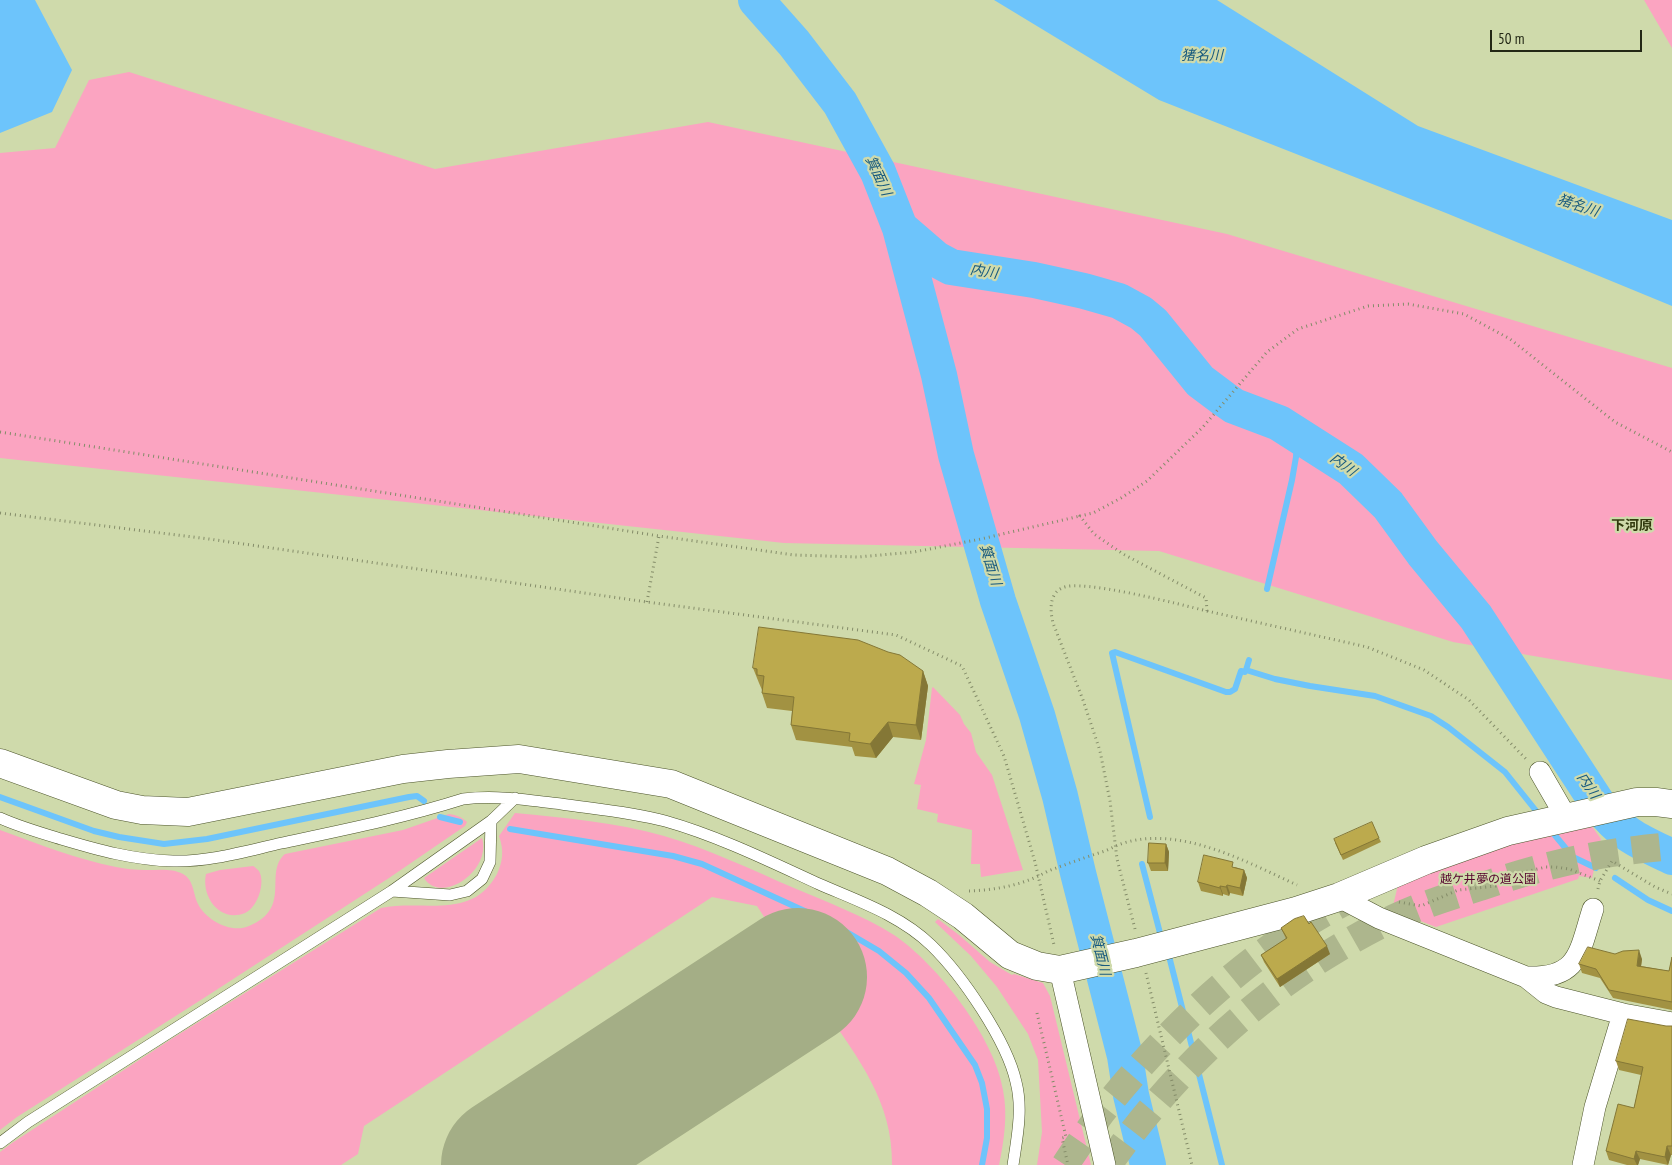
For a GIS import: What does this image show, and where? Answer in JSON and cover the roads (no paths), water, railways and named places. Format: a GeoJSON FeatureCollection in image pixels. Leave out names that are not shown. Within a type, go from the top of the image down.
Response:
{"type":"FeatureCollection","features":[{"type":"Feature","properties":{"kind":"street"},"geometry":{"type":"LineString","coordinates":[[0,763],[116,806],[142,810],[188,812],[403,769],[518,759],[671,784],[887,871],[928,893],[963,916],[1010,955],[1037,966],[1064,969],[1139,952],[1296,911],[1334,899],[1426,860],[1508,831],[1622,804],[1660,803]]}},
{"type":"Feature","properties":{"kind":"street"},"geometry":{"type":"LineString","coordinates":[[1540,772],[1572,816]]}},
{"type":"Feature","properties":{"kind":"street"},"geometry":{"type":"LineString","coordinates":[[1334,899],[1526,977],[1546,993],[1556,997],[1623,1014],[1672,1023]]}},
{"type":"Feature","properties":{"kind":"street"},"geometry":{"type":"LineString","coordinates":[[1526,977],[1550,977],[1570,968],[1579,954],[1592,909]]}},
{"type":"Feature","properties":{"kind":"street"},"geometry":{"type":"LineString","coordinates":[[1064,969],[1105,1165]]}},
{"type":"Feature","properties":{"kind":"street"},"geometry":{"type":"LineString","coordinates":[[1586,1165],[1595,1107],[1623,1014]]}},
{"type":"Feature","properties":{"kind":"lane"},"geometry":{"type":"LineString","coordinates":[[0,1143],[36,1116],[392,890],[491,821],[515,798]]}},
{"type":"Feature","properties":{"kind":"lane"},"geometry":{"type":"LineString","coordinates":[[0,818],[50,836],[111,854],[174,861],[216,857],[372,824],[463,799],[515,798],[624,812],[667,822],[757,856],[876,909],[913,930],[944,958],[965,986],[1006,1052],[1017,1084],[1019,1102],[1018,1131],[1013,1165]]}},
{"type":"Feature","properties":{"kind":"lane"},"geometry":{"type":"LineString","coordinates":[[392,890],[450,895],[461,894],[472,888],[482,879],[490,862],[491,821]]}},
{"type":"Feature","properties":{"kind":"water"},"geometry":{"type":"Polygon","coordinates":[[[0,0],[35,0],[72,70],[52,112],[0,133],[0,0]]]}},
{"type":"Feature","properties":{"kind":"water","name":"猪名川"},"geometry":{"type":"Polygon","coordinates":[[[994,0],[1217,0],[1418,126],[1672,220],[1672,306],[1446,213],[1159,100],[994,0]]]}},
{"type":"Feature","properties":{"kind":"waterway","name":"箕面川"},"geometry":{"type":"LineString","coordinates":[[756,0],[794,43],[840,103],[878,172],[900,228],[939,375],[956,455],[998,601],[1037,715],[1060,796],[1125,1056],[1131,1095],[1148,1165]]}},
{"type":"Feature","properties":{"kind":"waterway","name":"内川"},"geometry":{"type":"LineString","coordinates":[[900,228],[936,259],[951,267],[1034,280],[1119,301],[1141,313],[1153,323],[1200,381],[1224,399],[1234,406],[1279,423],[1351,469],[1388,505],[1423,553],[1476,617],[1607,815],[1631,836],[1672,857]]}},
{"type":"Feature","properties":{"kind":"waterway"},"geometry":{"type":"LineString","coordinates":[[1267,589],[1292,480],[1297,434]]}},
{"type":"Feature","properties":{"kind":"waterway"},"geometry":{"type":"LineString","coordinates":[[1150,817],[1112,653],[1115,652],[1226,692],[1235,689],[1241,671],[1245,672],[1246,670]]}},
{"type":"Feature","properties":{"kind":"waterway"},"geometry":{"type":"LineString","coordinates":[[1249,660],[1246,670],[1275,679],[1375,696],[1431,716],[1505,772],[1537,812]]}},
{"type":"Feature","properties":{"kind":"waterway"},"geometry":{"type":"LineString","coordinates":[[0,797],[94,831],[164,844],[207,839],[409,797],[417,796],[424,801]]}},
{"type":"Feature","properties":{"kind":"waterway"},"geometry":{"type":"LineString","coordinates":[[440,817],[460,822]]}},
{"type":"Feature","properties":{"kind":"waterway"},"geometry":{"type":"LineString","coordinates":[[510,829],[673,856],[702,864],[833,924],[879,951],[906,973],[929,998],[975,1065],[982,1083],[987,1109],[987,1138],[982,1165]]}},
{"type":"Feature","properties":{"kind":"waterway"},"geometry":{"type":"LineString","coordinates":[[1553,833],[1573,857],[1596,868]]}},
{"type":"Feature","properties":{"kind":"waterway"},"geometry":{"type":"LineString","coordinates":[[1142,864],[1160,933]]}},
{"type":"Feature","properties":{"kind":"waterway"},"geometry":{"type":"LineString","coordinates":[[1615,878],[1648,900],[1672,911]]}},
{"type":"Feature","properties":{"kind":"waterway"},"geometry":{"type":"LineString","coordinates":[[1169,956],[1222,1165]]}},
{"type":"Feature","properties":{"kind":"tunnel"},"geometry":{"type":"LineString","coordinates":[[1108,1165],[1137,1127],[1200,1055],[1272,993],[1311,965],[1351,940],[1415,909],[1529,871],[1595,856],[1672,846]]}},
{"type":"Feature","properties":{"kind":"tunnel"},"geometry":{"type":"LineString","coordinates":[[1065,1165],[1097,1118],[1155,1050],[1184,1021],[1245,966],[1278,942],[1348,900]]}},
{"type":"Feature","properties":{"kind":"district","name":"下河原"},"geometry":{"type":"Point","coordinates":[1632,526]}},
{"type":"Feature","properties":{"kind":"park label","name":"越ケ井夢の道公園"},"geometry":{"type":"Point","coordinates":[1488,880]}}]}
